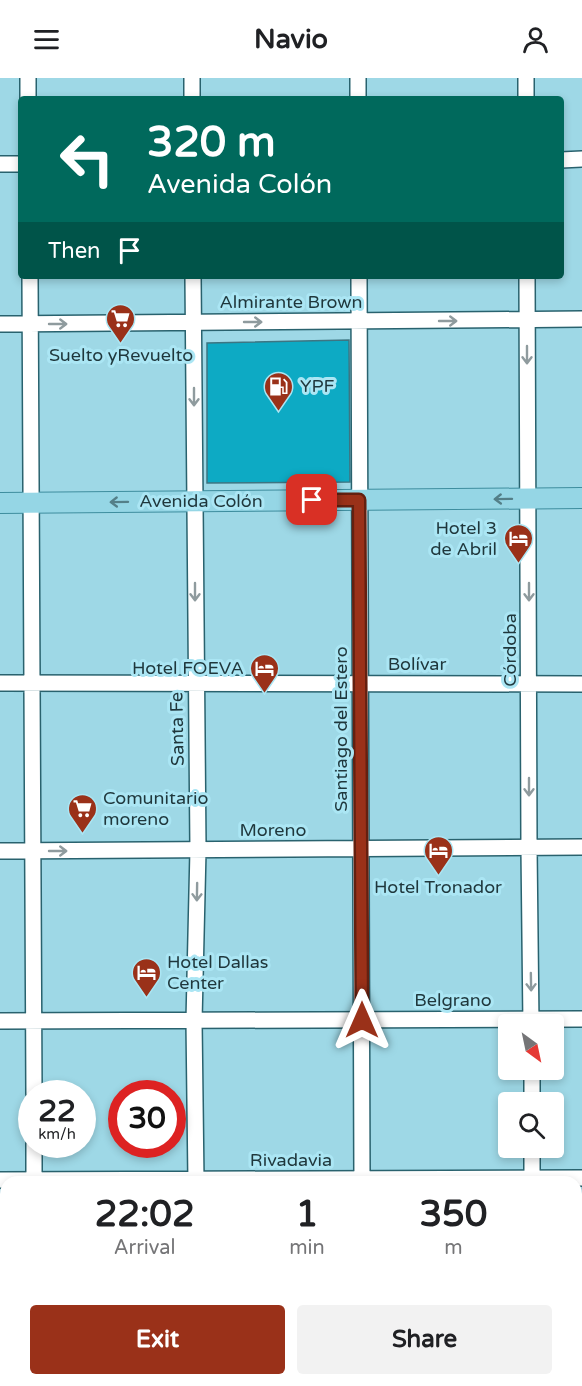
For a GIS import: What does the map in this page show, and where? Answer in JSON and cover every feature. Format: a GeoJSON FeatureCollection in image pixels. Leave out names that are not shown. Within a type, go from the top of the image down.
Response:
{"type":"FeatureCollection","features":[{"type":"Feature","properties":{"kind":"main road","name":"Avenida Colón"},"geometry":{"type":"LineString","coordinates":[[0,503],[582,498]]}},
{"type":"Feature","properties":{"kind":"street"},"geometry":{"type":"LineString","coordinates":[[28,78],[28,96]]}},
{"type":"Feature","properties":{"kind":"street"},"geometry":{"type":"LineString","coordinates":[[192,78],[192,96]]}},
{"type":"Feature","properties":{"kind":"street"},"geometry":{"type":"LineString","coordinates":[[358,78],[358,96]]}},
{"type":"Feature","properties":{"kind":"street"},"geometry":{"type":"LineString","coordinates":[[526,78],[526,96]]}},
{"type":"Feature","properties":{"kind":"street"},"geometry":{"type":"LineString","coordinates":[[564,160],[582,159]]}},
{"type":"Feature","properties":{"kind":"street"},"geometry":{"type":"LineString","coordinates":[[0,164],[18,164]]}},
{"type":"Feature","properties":{"kind":"street"},"geometry":{"type":"LineString","coordinates":[[30,279],[34,1080]]}},
{"type":"Feature","properties":{"kind":"street","name":"Santa Fe"},"geometry":{"type":"LineString","coordinates":[[193,279],[198,850],[194,1021],[196,1176]]}},
{"type":"Feature","properties":{"kind":"street","name":"Santiago del Estero"},"geometry":{"type":"LineString","coordinates":[[359,279],[362,1176]]}},
{"type":"Feature","properties":{"kind":"street","name":"Córdoba"},"geometry":{"type":"LineString","coordinates":[[527,279],[531,1014]]}},
{"type":"Feature","properties":{"kind":"street","name":"Almirante Brown"},"geometry":{"type":"LineString","coordinates":[[0,324],[582,320]]}},
{"type":"Feature","properties":{"kind":"street","name":"Bolívar"},"geometry":{"type":"LineString","coordinates":[[0,683],[582,684]]}},
{"type":"Feature","properties":{"kind":"street","name":"Moreno"},"geometry":{"type":"LineString","coordinates":[[0,851],[582,847]]}},
{"type":"Feature","properties":{"kind":"street","name":"Belgrano"},"geometry":{"type":"LineString","coordinates":[[564,1020],[582,1019]]}},
{"type":"Feature","properties":{"kind":"street","name":"Belgrano"},"geometry":{"type":"LineString","coordinates":[[0,1021],[498,1022]]}},
{"type":"Feature","properties":{"kind":"street"},"geometry":{"type":"LineString","coordinates":[[34,1158],[34,1176]]}},
{"type":"Feature","properties":{"kind":"street"},"geometry":{"type":"LineString","coordinates":[[532,1158],[532,1176]]}},
{"type":"Feature","properties":{"kind":"building","name":"YPF"},"geometry":{"type":"Polygon","coordinates":[[[349,340],[350,482],[207,483],[207,343],[349,340]]]}},
{"type":"Feature","properties":{"kind":"place","name":"Suelto yRevuelto"},"geometry":{"type":"Point","coordinates":[121,344]}},
{"type":"Feature","properties":{"kind":"place","name":"YPF"},"geometry":{"type":"Point","coordinates":[279,412]}},
{"type":"Feature","properties":{"kind":"place","name":"Hotel 3 de Abril"},"geometry":{"type":"Point","coordinates":[518,564]}},
{"type":"Feature","properties":{"kind":"place","name":"Hotel FOEVA"},"geometry":{"type":"Point","coordinates":[265,694]}},
{"type":"Feature","properties":{"kind":"place","name":"Comunitario moreno"},"geometry":{"type":"Point","coordinates":[82,834]}},
{"type":"Feature","properties":{"kind":"place","name":"Hotel Tronador"},"geometry":{"type":"Point","coordinates":[438,876]}},
{"type":"Feature","properties":{"kind":"place","name":"Hotel Dallas Center"},"geometry":{"type":"Point","coordinates":[146,998]}},
{"type":"Feature","properties":{"kind":"route"},"geometry":{"type":"LineString","coordinates":[[312,500],[359,500],[362,1020]]}}]}
